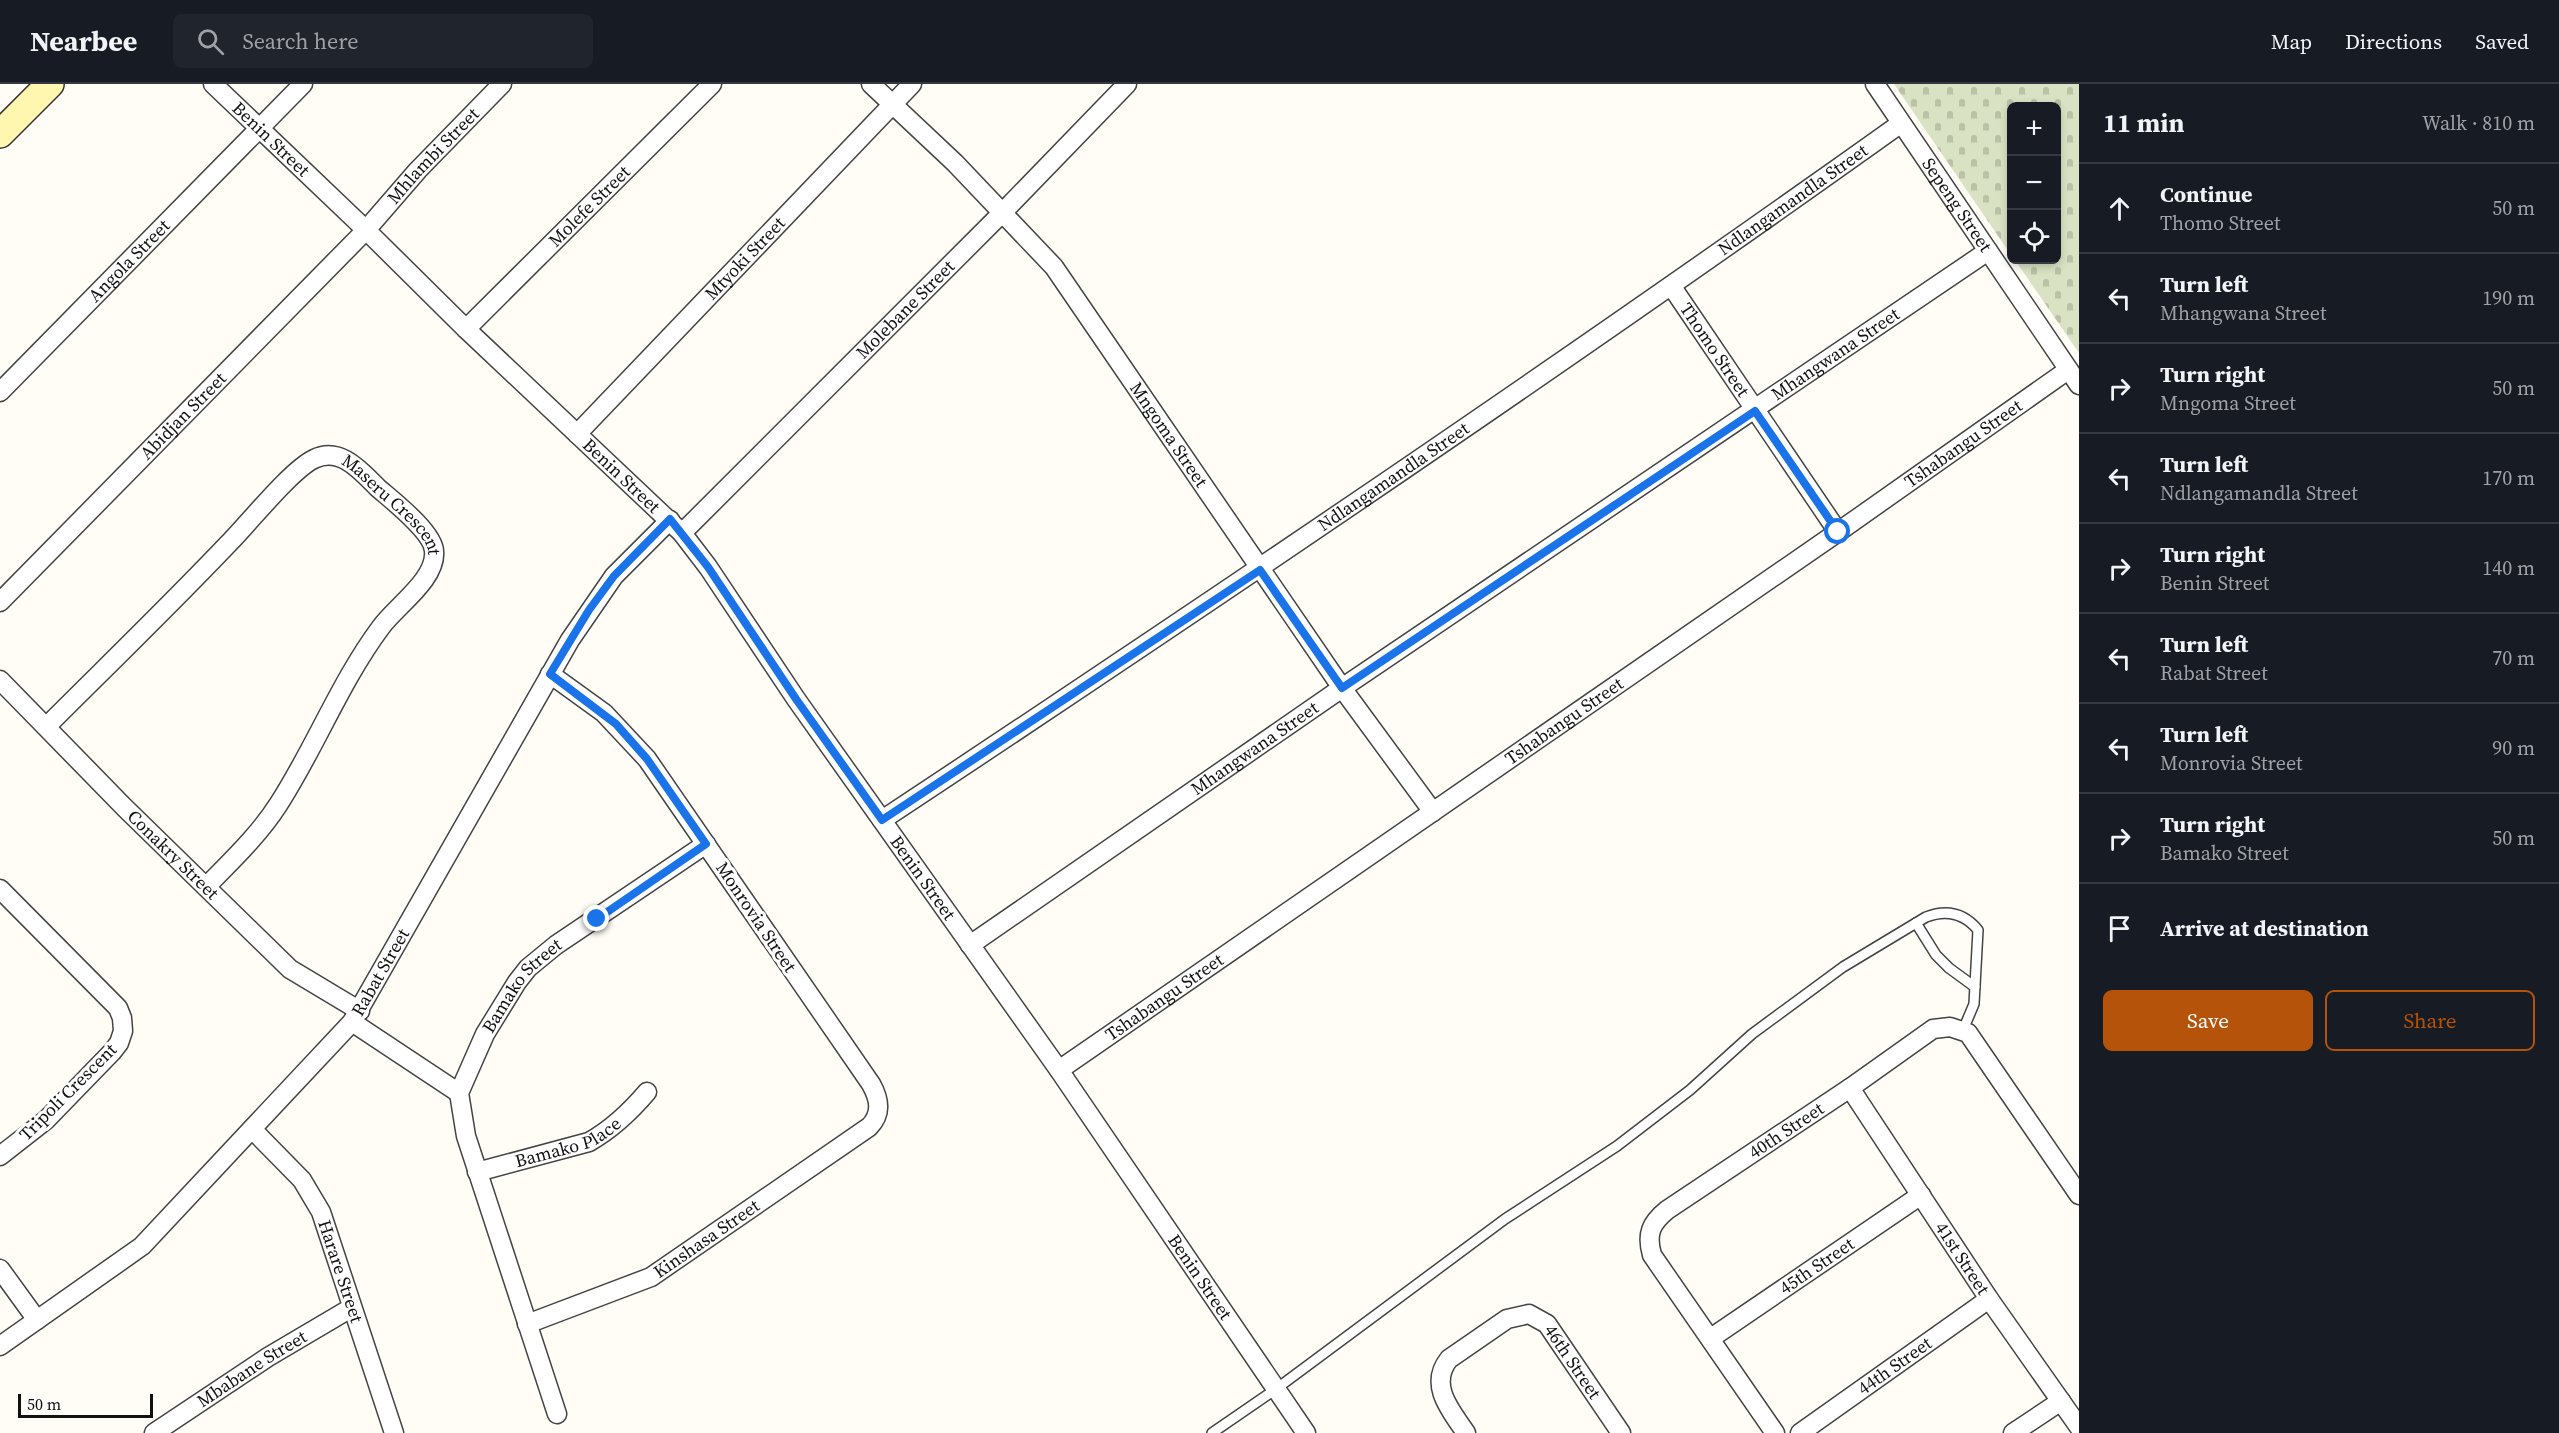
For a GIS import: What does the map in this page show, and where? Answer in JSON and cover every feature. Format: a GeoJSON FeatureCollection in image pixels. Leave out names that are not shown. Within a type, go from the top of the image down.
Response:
{"type":"FeatureCollection","features":[{"type":"Feature","properties":{"kind":"street"},"geometry":{"type":"LineString","coordinates":[[0,134],[50,84]]}},
{"type":"Feature","properties":{"kind":"street","name":"Benin Street"},"geometry":{"type":"LineString","coordinates":[[213,84],[466,329],[676,526],[708,567],[796,699],[1059,1070],[1306,1433]]}},
{"type":"Feature","properties":{"kind":"street","name":"Angola Street"},"geometry":{"type":"LineString","coordinates":[[0,392],[303,84]]}},
{"type":"Feature","properties":{"kind":"street","name":"Mhlambi Street"},"geometry":{"type":"LineString","coordinates":[[366,230],[418,170],[502,84]]}},
{"type":"Feature","properties":{"kind":"street","name":"Molefe Street"},"geometry":{"type":"LineString","coordinates":[[466,329],[712,84]]}},
{"type":"Feature","properties":{"kind":"street","name":"Mngoma Street"},"geometry":{"type":"LineString","coordinates":[[871,84],[1003,212],[1040,250],[1065,281],[1260,570],[1432,812]]}},
{"type":"Feature","properties":{"kind":"street","name":"Mtyoki Street"},"geometry":{"type":"LineString","coordinates":[[577,434],[912,84]]}},
{"type":"Feature","properties":{"kind":"street","name":"Molebane Street"},"geometry":{"type":"LineString","coordinates":[[676,526],[1003,212],[1126,84]]}},
{"type":"Feature","properties":{"kind":"street","name":"Sepeng Street"},"geometry":{"type":"LineString","coordinates":[[1875,84],[2079,385]]}},
{"type":"Feature","properties":{"kind":"street","name":"Ndlangamandla Street"},"geometry":{"type":"LineString","coordinates":[[882,820],[1260,570],[1672,287],[1900,124]]}},
{"type":"Feature","properties":{"kind":"street","name":"Abidjan Street"},"geometry":{"type":"LineString","coordinates":[[0,602],[366,230]]}},
{"type":"Feature","properties":{"kind":"street","name":"Mhangwana Street"},"geometry":{"type":"LineString","coordinates":[[970,945],[1342,688],[1755,411],[1988,251]]}},
{"type":"Feature","properties":{"kind":"street","name":"Thomo Street"},"geometry":{"type":"LineString","coordinates":[[1672,287],[1838,532]]}},
{"type":"Feature","properties":{"kind":"street","name":"Tshabangu Street"},"geometry":{"type":"LineString","coordinates":[[1059,1070],[1838,532],[2068,370]]}},
{"type":"Feature","properties":{"kind":"street","name":"Maseru Crescent"},"geometry":{"type":"LineString","coordinates":[[47,726],[291,478],[314,459],[334,456],[351,462],[426,534],[435,550],[432,569],[390,615],[365,650],[284,796],[262,827],[206,887]]}},
{"type":"Feature","properties":{"kind":"street","name":"Rabat Street"},"geometry":{"type":"LineString","coordinates":[[0,1346],[142,1246],[356,1017],[550,674],[589,610],[614,576],[676,526]]}},
{"type":"Feature","properties":{"kind":"street","name":"Monrovia Street"},"geometry":{"type":"LineString","coordinates":[[550,674],[616,724],[647,759],[871,1084],[879,1109],[877,1118],[869,1127]]}},
{"type":"Feature","properties":{"kind":"street","name":"Conakry Street"},"geometry":{"type":"LineString","coordinates":[[0,680],[124,807],[290,969],[356,1017]]}},
{"type":"Feature","properties":{"kind":"street","name":"Bamako Street"},"geometry":{"type":"LineString","coordinates":[[459,1093],[485,1034],[528,968],[556,945],[706,844]]}},
{"type":"Feature","properties":{"kind":"street","name":"Tripoli Crescent"},"geometry":{"type":"LineString","coordinates":[[0,889],[118,1008],[123,1024],[118,1043],[111,1052],[46,1120],[0,1156]]}},
{"type":"Feature","properties":{"kind":"street"},"geometry":{"type":"LineString","coordinates":[[356,1017],[459,1093],[461,1116],[477,1172],[557,1414]]}},
{"type":"Feature","properties":{"kind":"street","name":"40th Street"},"geometry":{"type":"LineString","coordinates":[[1775,1433],[1652,1255],[1648,1234],[1652,1226],[1667,1210],[1850,1088],[1933,1029],[1950,1027],[1963,1030]]}},
{"type":"Feature","properties":{"kind":"street"},"geometry":{"type":"LineString","coordinates":[[1963,1030],[1968,1033],[2079,1195]]}},
{"type":"Feature","properties":{"kind":"street","name":"41st Street"},"geometry":{"type":"LineString","coordinates":[[1850,1088],[1989,1299],[2079,1427]]}},
{"type":"Feature","properties":{"kind":"street","name":"Bamako Place"},"geometry":{"type":"LineString","coordinates":[[477,1172],[589,1142],[604,1134],[647,1092]]}},
{"type":"Feature","properties":{"kind":"street","name":"Kinshasa Street"},"geometry":{"type":"LineString","coordinates":[[527,1324],[651,1277],[869,1127]]}},
{"type":"Feature","properties":{"kind":"street","name":"Harare Street"},"geometry":{"type":"LineString","coordinates":[[252,1129],[292,1169],[314,1198],[321,1212],[394,1433]]}},
{"type":"Feature","properties":{"kind":"street","name":"45th Street"},"geometry":{"type":"LineString","coordinates":[[1711,1338],[1921,1195]]}},
{"type":"Feature","properties":{"kind":"street"},"geometry":{"type":"LineString","coordinates":[[0,1269],[37,1320]]}},
{"type":"Feature","properties":{"kind":"street","name":"44th Street"},"geometry":{"type":"LineString","coordinates":[[1800,1433],[1989,1299]]}},
{"type":"Feature","properties":{"kind":"street","name":"Mbabane Street"},"geometry":{"type":"LineString","coordinates":[[154,1433],[268,1357],[351,1308]]}},
{"type":"Feature","properties":{"kind":"street","name":"46th Street"},"geometry":{"type":"LineString","coordinates":[[1466,1433],[1444,1400],[1441,1390],[1441,1374],[1449,1359],[1507,1319],[1529,1314],[1539,1318],[1560,1342],[1621,1433]]}},
{"type":"Feature","properties":{"kind":"street"},"geometry":{"type":"LineString","coordinates":[[2013,1433],[2061,1401]]}},
{"type":"Feature","properties":{"kind":"lane"},"geometry":{"type":"LineString","coordinates":[[1212,1433],[1276,1389],[1505,1219],[1617,1146],[1690,1090],[1752,1034],[1844,967],[1916,923],[1940,912],[1954,913],[1970,919],[1978,930],[1974,1004],[1963,1030]]}},
{"type":"Feature","properties":{"kind":"lane"},"geometry":{"type":"LineString","coordinates":[[1916,923],[1936,955],[1949,968],[1975,987]]}},
{"type":"Feature","properties":{"kind":"green space"},"geometry":{"type":"Polygon","coordinates":[[[1894,84],[2079,84],[2079,353],[2018,264],[2061,264],[2061,102],[2007,102],[2007,249],[1894,84]]]}},
{"type":"Feature","properties":{"kind":"route"},"geometry":{"type":"LineString","coordinates":[[597,919],[706,844],[647,759],[616,724],[550,674],[589,610],[614,576],[670,519],[708,567],[796,699],[882,820],[1260,570],[1342,688],[1755,411],[1838,532]]}}]}
